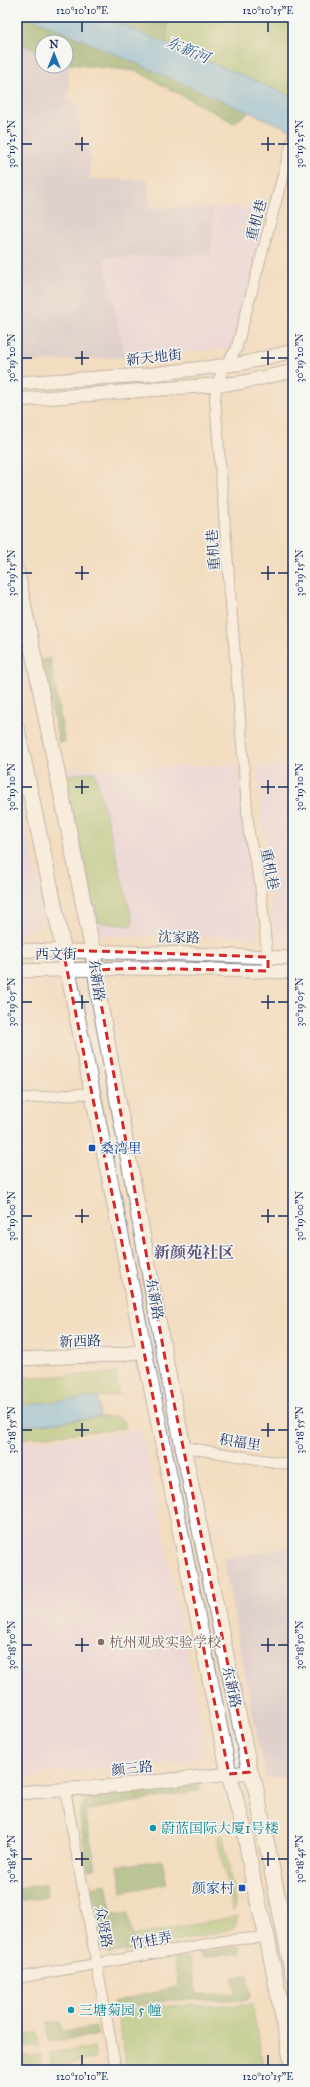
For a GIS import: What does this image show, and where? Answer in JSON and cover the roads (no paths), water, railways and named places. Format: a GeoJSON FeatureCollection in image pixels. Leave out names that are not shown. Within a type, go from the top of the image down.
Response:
{"type":"FeatureCollection","features":[{"type":"Feature","properties":{"kind":"main road","name":"新天地街"},"geometry":{"type":"LineString","coordinates":[[17,383],[145,375],[245,363],[293,351]]}},
{"type":"Feature","properties":{"kind":"main road"},"geometry":{"type":"LineString","coordinates":[[17,400],[238,383],[293,371]]}},
{"type":"Feature","properties":{"kind":"main road","name":"东新路"},"geometry":{"type":"LineString","coordinates":[[17,573],[93,951],[95,970],[183,1447],[250,1772],[255,1784],[293,1975]]}},
{"type":"Feature","properties":{"kind":"main road","name":"东新路"},"geometry":{"type":"LineString","coordinates":[[17,729],[23,789],[68,971],[229,1774],[245,1834],[254,1886],[267,1937],[293,2068]]}},
{"type":"Feature","properties":{"kind":"main road","name":"西文街"},"geometry":{"type":"LineString","coordinates":[[17,950],[63,950]]}},
{"type":"Feature","properties":{"kind":"main road","name":"沈家路"},"geometry":{"type":"LineString","coordinates":[[63,950],[293,958]]}},
{"type":"Feature","properties":{"kind":"main road"},"geometry":{"type":"LineString","coordinates":[[95,970],[140,968],[293,972]]}},
{"type":"Feature","properties":{"kind":"main road","name":"西文街"},"geometry":{"type":"LineString","coordinates":[[17,970],[95,970]]}},
{"type":"Feature","properties":{"kind":"main road","name":"新西路"},"geometry":{"type":"LineString","coordinates":[[17,1359],[114,1355],[145,1351]]}},
{"type":"Feature","properties":{"kind":"main road","name":"颜三路"},"geometry":{"type":"LineString","coordinates":[[17,1793],[65,1790],[250,1772]]}},
{"type":"Feature","properties":{"kind":"street","name":"重机巷"},"geometry":{"type":"LineString","coordinates":[[268,971],[268,957],[260,882],[249,834],[215,399],[216,385],[224,365],[236,350],[293,138]]}},
{"type":"Feature","properties":{"kind":"street"},"geometry":{"type":"LineString","coordinates":[[17,1099],[92,1093]]}},
{"type":"Feature","properties":{"kind":"street","name":"积福里"},"geometry":{"type":"LineString","coordinates":[[183,1447],[293,1465]]}},
{"type":"Feature","properties":{"kind":"street","name":"众贤路"},"geometry":{"type":"LineString","coordinates":[[65,1790],[116,2070]]}},
{"type":"Feature","properties":{"kind":"street","name":"竹桂弄"},"geometry":{"type":"LineString","coordinates":[[17,1978],[230,1940],[267,1937]]}},
{"type":"Feature","properties":{"kind":"water"},"geometry":{"type":"Polygon","coordinates":[[[30,17],[102,17],[293,97],[293,131],[74,36],[74,34],[69,34],[30,17]]]}},
{"type":"Feature","properties":{"kind":"water"},"geometry":{"type":"Polygon","coordinates":[[[98,1397],[100,1417],[17,1427],[17,1406],[98,1397]]]}},
{"type":"Feature","properties":{"kind":"place","name":"桑湾里"},"geometry":{"type":"Point","coordinates":[92,1148]}},
{"type":"Feature","properties":{"kind":"place","name":"杭州观成实验学校"},"geometry":{"type":"Point","coordinates":[101,1642]}},
{"type":"Feature","properties":{"kind":"place","name":"蔚蓝国际大厦1号楼"},"geometry":{"type":"Point","coordinates":[153,1828]}},
{"type":"Feature","properties":{"kind":"place","name":"颜家村"},"geometry":{"type":"Point","coordinates":[242,1888]}},
{"type":"Feature","properties":{"kind":"place","name":"三塘菊园 5 幢"},"geometry":{"type":"Point","coordinates":[71,2010]}},
{"type":"Feature","properties":{"kind":"district","name":"新颜苑社区"},"geometry":{"type":"Point","coordinates":[194,1252]}},
{"type":"Feature","properties":{"kind":"water label","name":"东新河"},"geometry":{"type":"Point","coordinates":[188,50]}}]}
